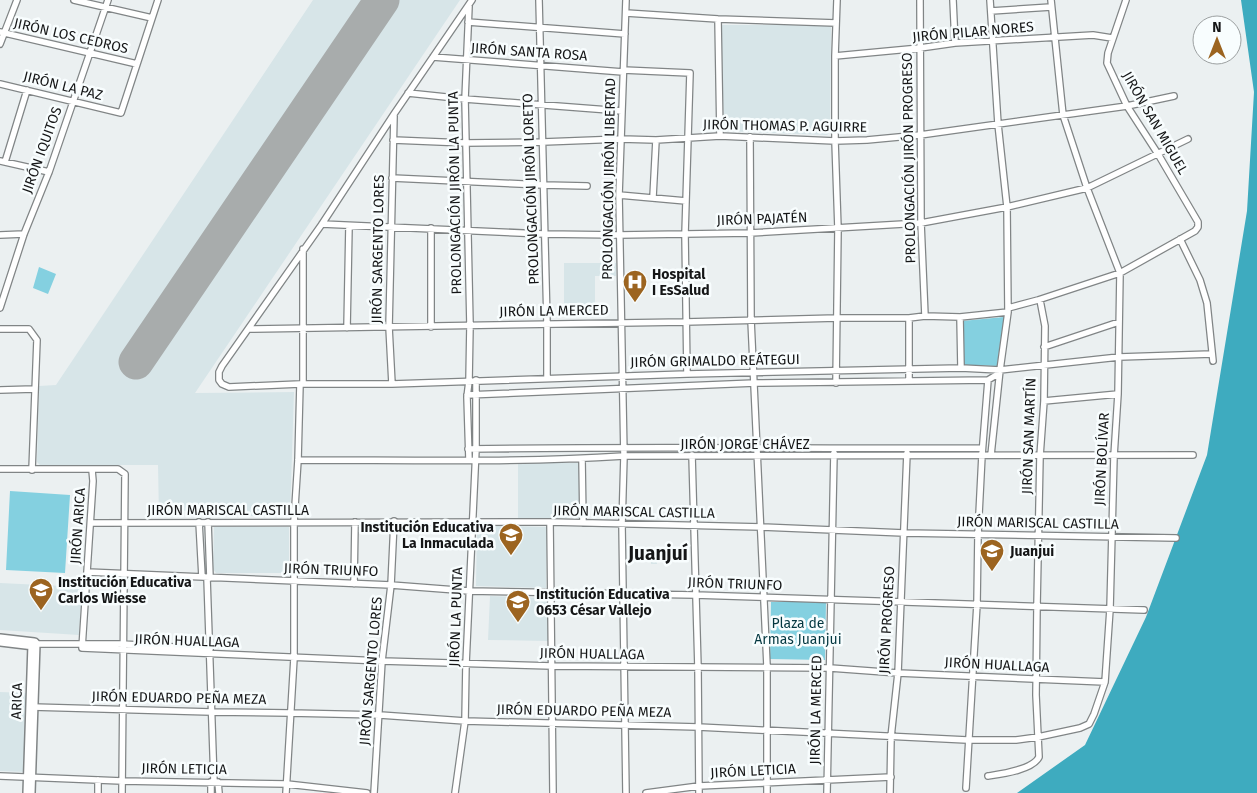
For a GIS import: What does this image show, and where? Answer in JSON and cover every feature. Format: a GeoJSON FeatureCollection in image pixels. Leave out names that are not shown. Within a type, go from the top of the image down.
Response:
{"type":"FeatureCollection","features":[{"type":"Feature","properties":{"kind":"highway"},"geometry":{"type":"LineString","coordinates":[[0,640],[34,644]]}},
{"type":"Feature","properties":{"kind":"highway","name":"ARICA"},"geometry":{"type":"LineString","coordinates":[[28,793],[34,644]]}},
{"type":"Feature","properties":{"kind":"street"},"geometry":{"type":"LineString","coordinates":[[0,44],[2,33],[17,0]]}},
{"type":"Feature","properties":{"kind":"street"},"geometry":{"type":"LineString","coordinates":[[74,0],[152,18]]}},
{"type":"Feature","properties":{"kind":"street","name":"JIRÓN IQUITOS"},"geometry":{"type":"LineString","coordinates":[[0,308],[24,234],[49,172],[108,0]]}},
{"type":"Feature","properties":{"kind":"street"},"geometry":{"type":"LineString","coordinates":[[137,64],[158,0]]}},
{"type":"Feature","properties":{"kind":"street","name":"PROLONGACIÓN JIRÓN LORETO"},"geometry":{"type":"LineString","coordinates":[[539,0],[547,378]]}},
{"type":"Feature","properties":{"kind":"street","name":"PROLONGACIÓN JIRÓN LIBERTAD"},"geometry":{"type":"LineString","coordinates":[[626,0],[619,195],[624,448],[622,525],[626,793]]}},
{"type":"Feature","properties":{"kind":"street"},"geometry":{"type":"LineString","coordinates":[[836,382],[838,229],[835,56],[837,0]]}},
{"type":"Feature","properties":{"kind":"street","name":"PROLONGACIÓN JIRÓN PROGRESO"},"geometry":{"type":"LineString","coordinates":[[920,0],[921,223],[925,316]]}},
{"type":"Feature","properties":{"kind":"street"},"geometry":{"type":"LineString","coordinates":[[953,0],[955,43]]}},
{"type":"Feature","properties":{"kind":"street"},"geometry":{"type":"LineString","coordinates":[[990,0],[998,124],[1007,207],[1008,310],[991,455]]}},
{"type":"Feature","properties":{"kind":"street"},"geometry":{"type":"LineString","coordinates":[[1051,0],[1063,115],[1087,188],[1120,273]]}},
{"type":"Feature","properties":{"kind":"street","name":"JIRÓN SAN MIGUEL"},"geometry":{"type":"LineString","coordinates":[[1126,0],[1112,38],[1107,63],[1128,106],[1198,222],[1198,227]]}},
{"type":"Feature","properties":{"kind":"street"},"geometry":{"type":"LineString","coordinates":[[249,328],[322,224],[408,93],[471,3]]}},
{"type":"Feature","properties":{"kind":"street","name":"PROLONGACIÓN JIRÓN LA PUNTA"},"geometry":{"type":"LineString","coordinates":[[471,3],[468,22],[465,143],[468,181],[470,325],[473,381]]}},
{"type":"Feature","properties":{"kind":"street"},"geometry":{"type":"LineString","coordinates":[[991,11],[1051,8]]}},
{"type":"Feature","properties":{"kind":"street"},"geometry":{"type":"LineString","coordinates":[[626,13],[718,19],[836,23]]}},
{"type":"Feature","properties":{"kind":"street"},"geometry":{"type":"LineString","coordinates":[[718,19],[720,136]]}},
{"type":"Feature","properties":{"kind":"street"},"geometry":{"type":"LineString","coordinates":[[468,22],[625,34]]}},
{"type":"Feature","properties":{"kind":"street","name":"JIRÓN LOS CEDROS"},"geometry":{"type":"LineString","coordinates":[[2,33],[137,64]]}},
{"type":"Feature","properties":{"kind":"street","name":"JIRÓN PILAR NORES"},"geometry":{"type":"LineString","coordinates":[[835,56],[955,43],[1093,35],[1112,38]]}},
{"type":"Feature","properties":{"kind":"street","name":"JIRÓN SANTA ROSA"},"geometry":{"type":"LineString","coordinates":[[433,57],[539,66],[690,73],[688,137]]}},
{"type":"Feature","properties":{"kind":"street","name":"JIRÓN LA PAZ"},"geometry":{"type":"LineString","coordinates":[[0,84],[121,113],[137,64]]}},
{"type":"Feature","properties":{"kind":"street"},"geometry":{"type":"LineString","coordinates":[[27,90],[2,161],[49,172]]}},
{"type":"Feature","properties":{"kind":"street"},"geometry":{"type":"LineString","coordinates":[[408,93],[465,100],[622,111]]}},
{"type":"Feature","properties":{"kind":"street","name":"JIRÓN THOMAS P. AGUIRRE"},"geometry":{"type":"LineString","coordinates":[[393,140],[465,143],[621,139],[656,140],[720,136],[835,141],[867,140],[920,135],[1128,106],[1174,96]]}},
{"type":"Feature","properties":{"kind":"street","name":"JIRÓN SARGENTO LORES"},"geometry":{"type":"LineString","coordinates":[[392,384],[389,327],[394,114]]}},
{"type":"Feature","properties":{"kind":"street"},"geometry":{"type":"LineString","coordinates":[[687,374],[684,234],[688,137]]}},
{"type":"Feature","properties":{"kind":"street"},"geometry":{"type":"LineString","coordinates":[[750,137],[751,320],[768,666],[766,793]]}},
{"type":"Feature","properties":{"kind":"street","name":"JIRÓN PAJATÉN"},"geometry":{"type":"LineString","coordinates":[[322,224],[544,234],[619,235],[750,233],[921,223],[1007,207],[1087,188],[1188,139]]}},
{"type":"Feature","properties":{"kind":"street"},"geometry":{"type":"LineString","coordinates":[[653,197],[656,140]]}},
{"type":"Feature","properties":{"kind":"street"},"geometry":{"type":"LineString","coordinates":[[392,178],[587,186]]}},
{"type":"Feature","properties":{"kind":"street"},"geometry":{"type":"LineString","coordinates":[[619,195],[686,201]]}},
{"type":"Feature","properties":{"kind":"street"},"geometry":{"type":"LineString","coordinates":[[347,328],[349,226]]}},
{"type":"Feature","properties":{"kind":"street","name":"JIRÓN LA MERCED"},"geometry":{"type":"LineString","coordinates":[[249,328],[303,329],[909,318],[925,316],[960,317],[1008,310],[1120,273],[1195,232],[1198,227]]}},
{"type":"Feature","properties":{"kind":"street"},"geometry":{"type":"LineString","coordinates":[[431,228],[431,327]]}},
{"type":"Feature","properties":{"kind":"street"},"geometry":{"type":"LineString","coordinates":[[0,235],[24,234]]}},
{"type":"Feature","properties":{"kind":"street"},"geometry":{"type":"LineString","coordinates":[[1180,239],[1200,280],[1207,303],[1213,361]]}},
{"type":"Feature","properties":{"kind":"street"},"geometry":{"type":"LineString","coordinates":[[286,793],[294,658],[294,522],[302,384],[303,249]]}},
{"type":"Feature","properties":{"kind":"street","name":"JIRÓN BOLÍVAR"},"geometry":{"type":"LineString","coordinates":[[1105,682],[1110,609],[1114,456],[1118,394],[1120,273]]}},
{"type":"Feature","properties":{"kind":"street","name":"JIRÓN SAN MARTÍN"},"geometry":{"type":"LineString","coordinates":[[988,776],[1026,767],[1038,761],[1040,754],[1037,679],[1040,456],[1044,401],[1045,326],[1040,300]]}},
{"type":"Feature","properties":{"kind":"street"},"geometry":{"type":"LineString","coordinates":[[960,317],[960,368]]}},
{"type":"Feature","properties":{"kind":"street"},"geometry":{"type":"LineString","coordinates":[[909,318],[909,380]]}},
{"type":"Feature","properties":{"kind":"street"},"geometry":{"type":"LineString","coordinates":[[1044,347],[1119,322]]}},
{"type":"Feature","properties":{"kind":"street","name":"JIRÓN GRIMALDO REÁTEGUI"},"geometry":{"type":"LineString","coordinates":[[249,328],[219,372],[219,380],[222,384],[229,387],[302,384],[392,384],[754,372],[960,368],[1000,370],[1119,357],[1212,354]]}},
{"type":"Feature","properties":{"kind":"street"},"geometry":{"type":"LineString","coordinates":[[0,329],[29,330],[37,340],[32,470]]}},
{"type":"Feature","properties":{"kind":"street"},"geometry":{"type":"LineString","coordinates":[[966,788],[977,604],[982,448],[988,380],[998,374],[1000,370]]}},
{"type":"Feature","properties":{"kind":"street","name":"JIRÓN GRIMALDO REÁTEGUI"},"geometry":{"type":"LineString","coordinates":[[467,395],[755,384],[988,380]]}},
{"type":"Feature","properties":{"kind":"street","name":"JIRÓN LA PUNTA"},"geometry":{"type":"LineString","coordinates":[[455,793],[465,721],[472,522],[472,460],[476,449],[477,395],[473,381]]}},
{"type":"Feature","properties":{"kind":"street","name":"JIRÓN LA PUNTA"},"geometry":{"type":"LineString","coordinates":[[472,460],[468,450],[467,395],[473,381]]}},
{"type":"Feature","properties":{"kind":"street"},"geometry":{"type":"LineString","coordinates":[[0,390],[34,389]]}},
{"type":"Feature","properties":{"kind":"street"},"geometry":{"type":"LineString","coordinates":[[1044,401],[1118,394]]}},
{"type":"Feature","properties":{"kind":"street","name":"JIRÓN JORGE CHÁVEZ"},"geometry":{"type":"LineString","coordinates":[[468,450],[758,447],[982,448]]}},
{"type":"Feature","properties":{"kind":"street"},"geometry":{"type":"LineString","coordinates":[[692,448],[698,668],[695,788],[698,793]]}},
{"type":"Feature","properties":{"kind":"street","name":"JIRÓN LA MERCED"},"geometry":{"type":"LineString","coordinates":[[827,793],[834,448]]}},
{"type":"Feature","properties":{"kind":"street","name":"JIRÓN PROGRESO"},"geometry":{"type":"LineString","coordinates":[[890,793],[891,737],[898,672],[907,448]]}},
{"type":"Feature","properties":{"kind":"street","name":"JIRÓN JORGE CHÁVEZ"},"geometry":{"type":"LineString","coordinates":[[298,460],[582,459],[624,456],[1193,455]]}},
{"type":"Feature","properties":{"kind":"street"},"geometry":{"type":"LineString","coordinates":[[582,459],[583,523]]}},
{"type":"Feature","properties":{"kind":"street"},"geometry":{"type":"LineString","coordinates":[[0,469],[118,470],[124,474],[122,793]]}},
{"type":"Feature","properties":{"kind":"street","name":"JIRÓN ARICA"},"geometry":{"type":"LineString","coordinates":[[83,644],[91,523],[92,470]]}},
{"type":"Feature","properties":{"kind":"street"},"geometry":{"type":"LineString","coordinates":[[199,522],[206,578],[215,782],[219,793]]}},
{"type":"Feature","properties":{"kind":"street"},"geometry":{"type":"LineString","coordinates":[[206,578],[208,522]]}},
{"type":"Feature","properties":{"kind":"street"},"geometry":{"type":"LineString","coordinates":[[354,584],[356,522]]}},
{"type":"Feature","properties":{"kind":"street","name":"JIRÓN SARGENTO LORES"},"geometry":{"type":"LineString","coordinates":[[374,793],[382,661],[394,522]]}},
{"type":"Feature","properties":{"kind":"street"},"geometry":{"type":"LineString","coordinates":[[550,522],[553,793]]}},
{"type":"Feature","properties":{"kind":"street","name":"JIRÓN MARISCAL CASTILLA"},"geometry":{"type":"LineString","coordinates":[[91,523],[550,522],[762,527],[904,534],[1176,538]]}},
{"type":"Feature","properties":{"kind":"street","name":"JIRÓN TRIUNFO"},"geometry":{"type":"LineString","coordinates":[[87,572],[551,594],[695,595],[1144,610]]}},
{"type":"Feature","properties":{"kind":"street","name":"JIRÓN HUALLAGA"},"geometry":{"type":"LineString","coordinates":[[34,644],[83,644],[82,648],[210,651],[294,658],[624,668],[768,666],[1105,682]]}},
{"type":"Feature","properties":{"kind":"street","name":"JIRÓN EDUARDO PEÑA MEZA"},"geometry":{"type":"LineString","coordinates":[[32,707],[211,712],[290,712],[465,721],[625,724],[891,737],[1016,740],[1080,728],[1089,724],[1105,682]]}},
{"type":"Feature","properties":{"kind":"street","name":"JIRÓN LETICIA"},"geometry":{"type":"LineString","coordinates":[[0,776],[122,781],[287,784],[367,793]]}},
{"type":"Feature","properties":{"kind":"street","name":"JIRÓN LETICIA"},"geometry":{"type":"LineString","coordinates":[[646,793],[766,782],[891,778]]}},
{"type":"Feature","properties":{"kind":"street"},"geometry":{"type":"LineString","coordinates":[[98,780],[98,793]]}},
{"type":"Feature","properties":{"kind":"street"},"geometry":{"type":"LineString","coordinates":[[212,793],[215,782]]}},
{"type":"Feature","properties":{"kind":"shaded area"},"geometry":{"type":"Polygon","coordinates":[[[313,0],[460,0],[195,393],[294,392],[290,516],[225,516],[225,513],[194,515],[194,511],[183,511],[183,516],[159,516],[158,465],[40,465],[37,462],[39,386],[56,385],[313,0]]]}},
{"type":"Feature","properties":{"kind":"shaded area"},"geometry":{"type":"Polygon","coordinates":[[[1241,0],[1257,0],[1257,793],[1017,793],[1085,745],[1146,617],[1207,455],[1247,211],[1254,92],[1241,0]]]}},
{"type":"Feature","properties":{"kind":"shaded area"},"geometry":{"type":"Polygon","coordinates":[[[721,25],[828,25],[831,27],[830,132],[827,135],[724,131],[721,25]]]}},
{"type":"Feature","properties":{"kind":"shaded area"},"geometry":{"type":"Polygon","coordinates":[[[564,263],[616,263],[616,276],[595,276],[595,316],[564,316],[564,263]]]}},
{"type":"Feature","properties":{"kind":"shaded area"},"geometry":{"type":"Polygon","coordinates":[[[518,463],[581,463],[581,518],[518,518],[518,463]]]}},
{"type":"Feature","properties":{"kind":"shaded area","name":"Institución Educativa La Inmaculada"},"geometry":{"type":"Polygon","coordinates":[[[477,525],[547,527],[546,588],[476,586],[477,525]]]}},
{"type":"Feature","properties":{"kind":"shaded area"},"geometry":{"type":"Polygon","coordinates":[[[214,527],[289,527],[289,573],[216,573],[213,569],[214,527]]]}},
{"type":"Feature","properties":{"kind":"shaded area"},"geometry":{"type":"Polygon","coordinates":[[[627,549],[657,549],[657,564],[651,564],[651,561],[628,561],[627,549]]]}},
{"type":"Feature","properties":{"kind":"shaded area","name":"Institución Educativa Carlos Wiesse"},"geometry":{"type":"Polygon","coordinates":[[[0,583],[82,587],[79,635],[0,630],[0,583]]]}},
{"type":"Feature","properties":{"kind":"shaded area","name":"Institución Educativa 0653 César Vallejo"},"geometry":{"type":"Polygon","coordinates":[[[490,596],[545,598],[548,602],[548,641],[488,640],[490,596]]]}},
{"type":"Feature","properties":{"kind":"shaded area"},"geometry":{"type":"Polygon","coordinates":[[[0,692],[27,693],[26,772],[0,771],[0,692]]]}},
{"type":"Feature","properties":{"kind":"green space"},"geometry":{"type":"Polygon","coordinates":[[[39,267],[56,274],[48,294],[33,288],[39,267]]]}},
{"type":"Feature","properties":{"kind":"green space"},"geometry":{"type":"Polygon","coordinates":[[[1004,317],[997,366],[963,365],[962,321],[1004,317]]]}},
{"type":"Feature","properties":{"kind":"green space"},"geometry":{"type":"Polygon","coordinates":[[[10,491],[70,495],[65,573],[6,570],[10,491]]]}},
{"type":"Feature","properties":{"kind":"green space","name":"Plaza de Armas Juanjui"},"geometry":{"type":"Polygon","coordinates":[[[771,602],[826,602],[825,660],[770,659],[771,602]]]}},
{"type":"Feature","properties":{"kind":"runway"},"geometry":{"type":"LineString","coordinates":[[136,362],[382,0]]}},
{"type":"Feature","properties":{"kind":"place","name":"Hospital I EsSalud"},"geometry":{"type":"Point","coordinates":[635,303]}},
{"type":"Feature","properties":{"kind":"place","name":"Institución Educativa La Inmaculada"},"geometry":{"type":"Point","coordinates":[511,556]}},
{"type":"Feature","properties":{"kind":"place","name":"Juanjui"},"geometry":{"type":"Point","coordinates":[992,572]}},
{"type":"Feature","properties":{"kind":"place","name":"Institución Educativa Carlos Wiesse"},"geometry":{"type":"Point","coordinates":[41,611]}},
{"type":"Feature","properties":{"kind":"place","name":"Institución Educativa 0653 César Vallejo"},"geometry":{"type":"Point","coordinates":[518,623]}},
{"type":"Feature","properties":{"kind":"district","name":"Juanjuí"},"geometry":{"type":"Point","coordinates":[658,553]}}]}
